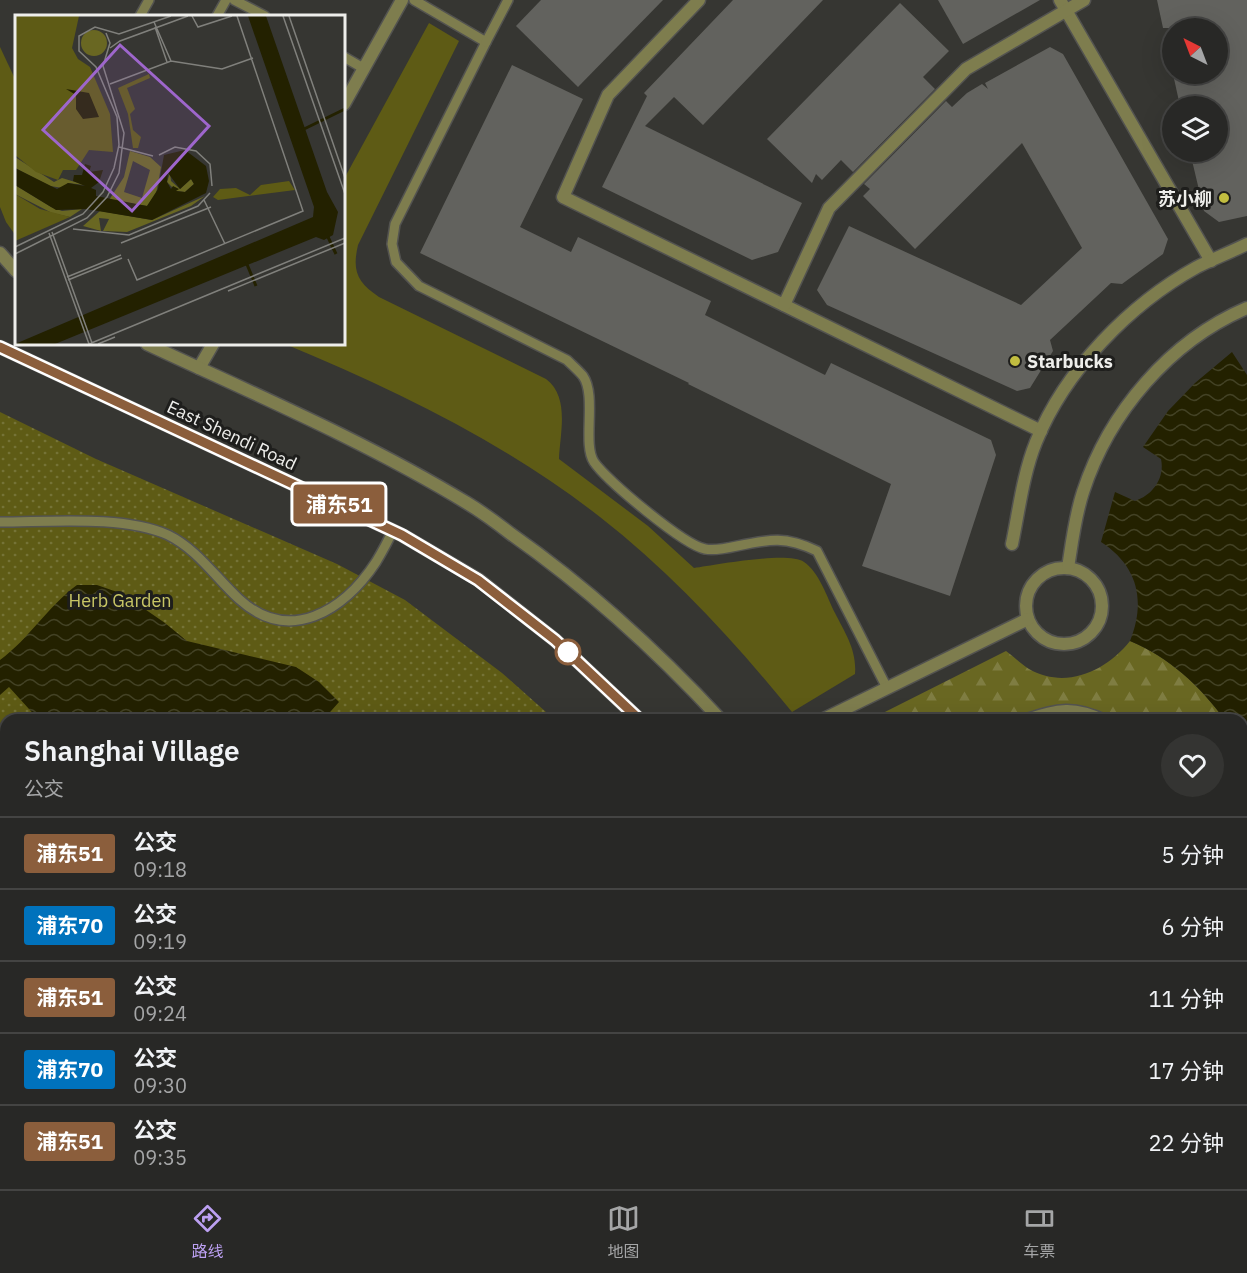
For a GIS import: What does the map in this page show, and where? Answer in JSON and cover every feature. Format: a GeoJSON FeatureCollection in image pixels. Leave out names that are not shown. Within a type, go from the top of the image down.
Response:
{"type":"FeatureCollection","features":[{"type":"Feature","properties":{"kind":"street"},"geometry":{"type":"LineString","coordinates":[[345,102],[402,0]]}},
{"type":"Feature","properties":{"kind":"street"},"geometry":{"type":"LineString","coordinates":[[699,0],[608,95],[563,197],[1041,431]]}},
{"type":"Feature","properties":{"kind":"street"},"geometry":{"type":"LineString","coordinates":[[784,305],[829,208],[966,69],[1063,5],[1084,0]]}},
{"type":"Feature","properties":{"kind":"street"},"geometry":{"type":"LineString","coordinates":[[1063,5],[1211,261]]}},
{"type":"Feature","properties":{"kind":"street"},"geometry":{"type":"LineString","coordinates":[[1012,544],[1027,472],[1041,431],[1046,419],[1089,355],[1152,296],[1197,267],[1247,244]]}},
{"type":"Feature","properties":{"kind":"street"},"geometry":{"type":"LineString","coordinates":[[0,253],[15,270]]}},
{"type":"Feature","properties":{"kind":"street"},"geometry":{"type":"LineString","coordinates":[[1068,568],[1077,513],[1084,489],[1098,456],[1128,402],[1162,365],[1202,332],[1247,308]]}},
{"type":"Feature","properties":{"kind":"street"},"geometry":{"type":"LineString","coordinates":[[149,345],[360,443],[468,503],[558,567],[604,606],[649,646],[715,714]]}},
{"type":"Feature","properties":{"kind":"street"},"geometry":{"type":"LineString","coordinates":[[199,368],[212,345]]}},
{"type":"Feature","properties":{"kind":"street","name":"East Shendi Road"},"geometry":{"type":"LineString","coordinates":[[0,347],[393,530],[478,580],[555,640],[634,714]]}},
{"type":"Feature","properties":{"kind":"street"},"geometry":{"type":"LineString","coordinates":[[1068,568],[1080,571],[1099,589],[1102,615],[1097,627],[1089,636],[1066,645],[1054,644],[1042,639],[1033,630],[1026,606],[1028,594],[1043,574],[1055,569],[1068,568]]}},
{"type":"Feature","properties":{"kind":"street"},"geometry":{"type":"LineString","coordinates":[[834,714],[1028,619]]}},
{"type":"Feature","properties":{"kind":"lane"},"geometry":{"type":"LineString","coordinates":[[141,15],[149,0]]}},
{"type":"Feature","properties":{"kind":"lane"},"geometry":{"type":"LineString","coordinates":[[218,15],[226,0]]}},
{"type":"Feature","properties":{"kind":"lane"},"geometry":{"type":"LineString","coordinates":[[234,0],[263,15]]}},
{"type":"Feature","properties":{"kind":"lane"},"geometry":{"type":"LineString","coordinates":[[414,0],[486,42]]}},
{"type":"Feature","properties":{"kind":"lane"},"geometry":{"type":"LineString","coordinates":[[508,0],[395,224],[392,244],[396,262],[419,286],[567,360],[584,378],[590,405],[589,435],[592,459],[608,479],[683,539],[705,549],[729,548],[767,539],[798,542],[817,551],[887,688]]}},
{"type":"Feature","properties":{"kind":"lane"},"geometry":{"type":"LineString","coordinates":[[345,58],[363,68]]}},
{"type":"Feature","properties":{"kind":"lane"},"geometry":{"type":"LineString","coordinates":[[0,522],[128,524],[168,536],[185,546],[205,563],[240,600],[256,612],[271,620],[285,621],[305,620],[341,601],[357,586],[375,563],[393,530]]}},
{"type":"Feature","properties":{"kind":"lane"},"geometry":{"type":"LineString","coordinates":[[1042,714],[1056,710],[1085,710],[1093,714]]}},
{"type":"Feature","properties":{"kind":"green space"},"geometry":{"type":"Polygon","coordinates":[[[429,23],[459,41],[358,245],[356,269],[361,281],[379,297],[546,379],[558,395],[561,405],[562,427],[559,459],[648,526],[694,568],[768,558],[796,559],[804,562],[822,585],[849,642],[854,657],[855,674],[792,712],[725,634],[678,585],[627,539],[564,490],[488,442],[408,399],[287,345],[345,345],[345,177],[429,23]]]}},
{"type":"Feature","properties":{"kind":"green space"},"geometry":{"type":"Polygon","coordinates":[[[0,47],[15,79],[15,235],[6,222],[0,207],[0,47]]]}},
{"type":"Feature","properties":{"kind":"green space","name":"Herb Garden"},"geometry":{"type":"Polygon","coordinates":[[[0,412],[96,459],[337,564],[405,600],[502,673],[548,714],[0,714],[0,412]]]}},
{"type":"Feature","properties":{"kind":"green space"},"geometry":{"type":"Polygon","coordinates":[[[1130,641],[1171,664],[1205,695],[1220,714],[881,714],[1006,651],[1029,669],[1057,678],[1071,677],[1097,669],[1120,652],[1130,641]]]}},
{"type":"Feature","properties":{"kind":"water"},"geometry":{"type":"Polygon","coordinates":[[[1232,352],[1247,375],[1247,714],[1220,714],[1205,695],[1171,664],[1130,641],[1137,612],[1138,598],[1135,586],[1131,573],[1123,562],[1101,542],[1115,492],[1135,501],[1147,495],[1156,485],[1161,473],[1161,459],[1143,447],[1168,411],[1195,383],[1232,352]]]}},
{"type":"Feature","properties":{"kind":"water"},"geometry":{"type":"Polygon","coordinates":[[[77,585],[97,585],[123,594],[187,641],[296,667],[319,682],[339,702],[328,714],[34,714],[9,687],[0,695],[0,660],[77,585]]]}},
{"type":"Feature","properties":{"kind":"building"},"geometry":{"type":"Polygon","coordinates":[[[541,0],[663,0],[578,87],[516,26],[541,0]]]}},
{"type":"Feature","properties":{"kind":"building"},"geometry":{"type":"Polygon","coordinates":[[[733,0],[823,0],[703,125],[674,97],[645,126],[802,203],[778,252],[752,260],[602,187],[647,96],[644,93],[733,0]]]}},
{"type":"Feature","properties":{"kind":"building"},"geometry":{"type":"Polygon","coordinates":[[[938,0],[1040,0],[963,44],[938,0]]]}},
{"type":"Feature","properties":{"kind":"building"},"geometry":{"type":"Polygon","coordinates":[[[1157,0],[1247,0],[1247,216],[1219,222],[1204,211],[1192,162],[1228,162],[1228,96],[1178,96],[1175,84],[1228,84],[1228,18],[1162,18],[1162,23],[1157,0]]]}},
{"type":"Feature","properties":{"kind":"building"},"geometry":{"type":"Polygon","coordinates":[[[900,3],[949,51],[923,77],[935,89],[853,172],[841,160],[822,180],[816,174],[812,183],[767,139],[900,3]]]}},
{"type":"Feature","properties":{"kind":"building"},"geometry":{"type":"Polygon","coordinates":[[[1050,47],[1063,54],[1168,239],[1163,254],[1122,284],[1111,283],[1050,340],[1053,351],[1030,388],[1017,391],[827,305],[817,290],[849,226],[1021,305],[1082,248],[1022,143],[915,249],[863,196],[870,189],[864,184],[946,101],[952,107],[967,93],[982,84],[988,89],[985,83],[1050,47]]]}},
{"type":"Feature","properties":{"kind":"building"},"geometry":{"type":"Polygon","coordinates":[[[512,65],[583,99],[520,227],[571,252],[578,237],[711,301],[705,315],[825,375],[831,363],[991,440],[996,455],[950,596],[862,566],[891,484],[420,253],[512,65]]]}},
{"type":"Feature","properties":{"kind":"bus line","name":"浦东51"},"geometry":{"type":"LineString","coordinates":[[0,347],[402,535],[478,580],[555,640],[635,714]]}},
{"type":"Feature","properties":{"kind":"place","name":"苏小柳"},"geometry":{"type":"Point","coordinates":[1224,198]}},
{"type":"Feature","properties":{"kind":"place","name":"Starbucks"},"geometry":{"type":"Point","coordinates":[1015,361]}}]}
